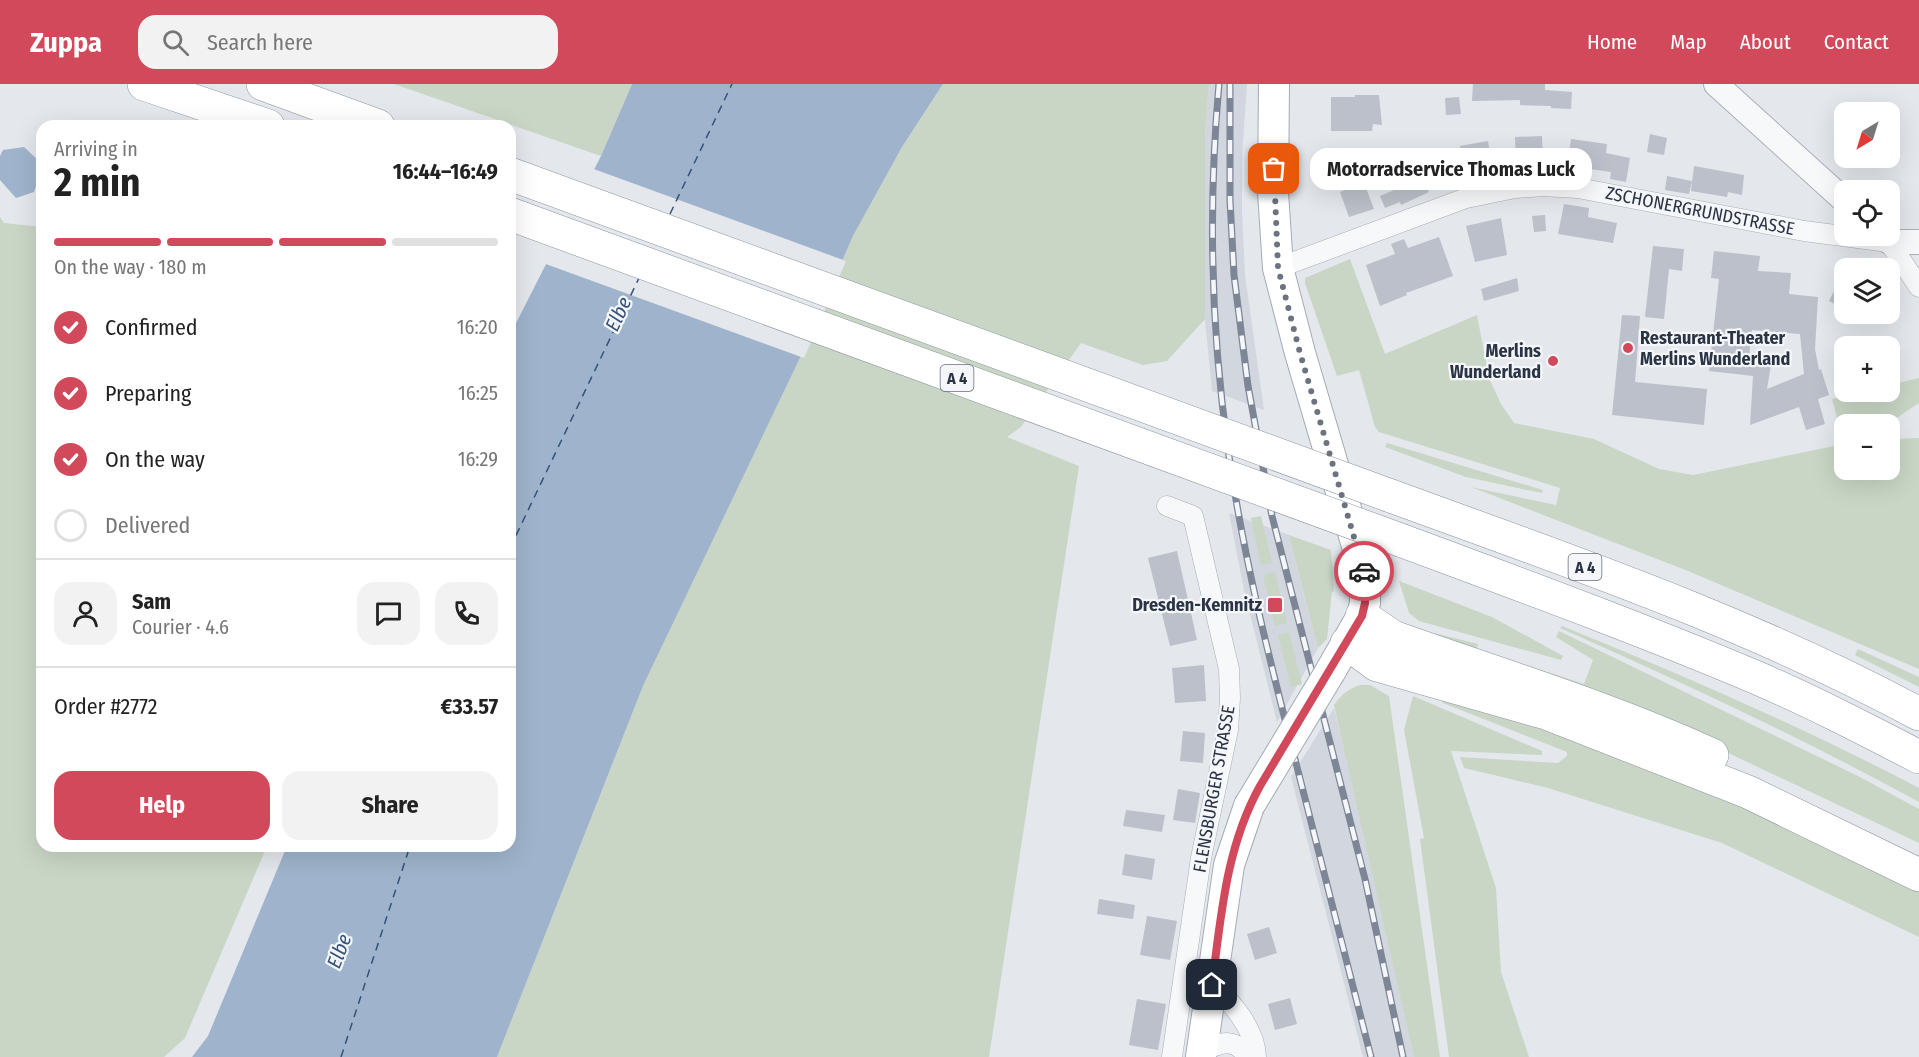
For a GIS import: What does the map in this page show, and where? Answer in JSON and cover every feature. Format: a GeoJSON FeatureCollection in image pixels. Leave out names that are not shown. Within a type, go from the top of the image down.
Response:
{"type":"FeatureCollection","features":[{"type":"Feature","properties":{"kind":"highway"},"geometry":{"type":"LineString","coordinates":[[144,84],[252,120]]}},
{"type":"Feature","properties":{"kind":"highway"},"geometry":{"type":"LineString","coordinates":[[263,84],[362,120]]}},
{"type":"Feature","properties":{"kind":"highway","name":"A 4"},"geometry":{"type":"LineString","coordinates":[[516,176],[1622,581],[1777,646],[1919,714]]}},
{"type":"Feature","properties":{"kind":"highway","name":"A 4"},"geometry":{"type":"LineString","coordinates":[[516,216],[1608,616],[1757,678],[1842,717],[1919,757]]}},
{"type":"Feature","properties":{"kind":"highway"},"geometry":{"type":"LineString","coordinates":[[1354,630],[1393,637],[1666,734],[1880,833],[1919,854]]}},
{"type":"Feature","properties":{"kind":"highway"},"geometry":{"type":"LineString","coordinates":[[1354,630],[1377,665],[1546,713],[1727,783],[1919,875]]}},
{"type":"Feature","properties":{"kind":"main road"},"geometry":{"type":"LineString","coordinates":[[1201,1054],[1229,865],[1249,806],[1354,630],[1365,603],[1365,573],[1359,548],[1300,353],[1278,268],[1273,192],[1274,84]]}},
{"type":"Feature","properties":{"kind":"street"},"geometry":{"type":"LineString","coordinates":[[1716,84],[1834,191]]}},
{"type":"Feature","properties":{"kind":"street","name":"ZSCHONERGRUNDSTRASSE"},"geometry":{"type":"LineString","coordinates":[[1278,268],[1466,198],[1504,190],[1543,186],[1578,188],[1804,231],[1834,234]]}},
{"type":"Feature","properties":{"kind":"street","name":"ZSCHONERGRUNDSTRASSE"},"geometry":{"type":"LineString","coordinates":[[1900,240],[1919,242]]}},
{"type":"Feature","properties":{"kind":"street"},"geometry":{"type":"LineString","coordinates":[[1891,246],[1919,287]]}},
{"type":"Feature","properties":{"kind":"street","name":"FLENSBURGER STRASSE"},"geometry":{"type":"LineString","coordinates":[[1167,506],[1193,516],[1229,669],[1230,698],[1228,730],[1201,858],[1172,1057]]}},
{"type":"Feature","properties":{"kind":"street"},"geometry":{"type":"LineString","coordinates":[[1212,985],[1243,1017],[1256,1057]]}},
{"type":"Feature","properties":{"kind":"street"},"geometry":{"type":"LineString","coordinates":[[1201,1054],[1222,1043],[1233,1043],[1243,1049],[1248,1057]]}},
{"type":"Feature","properties":{"kind":"shaded area"},"geometry":{"type":"Polygon","coordinates":[[[1209,84],[1247,84],[1242,156],[1245,275],[1264,410],[1212,391],[1205,319],[1203,263],[1205,135],[1209,84]]]}},
{"type":"Feature","properties":{"kind":"shaded area"},"geometry":{"type":"Polygon","coordinates":[[[1229,513],[1289,535],[1318,648],[1277,722],[1244,590],[1229,513]]]}},
{"type":"Feature","properties":{"kind":"shaded area"},"geometry":{"type":"Polygon","coordinates":[[[1334,708],[1414,1057],[1363,1057],[1291,777],[1334,708]]]}},
{"type":"Feature","properties":{"kind":"green space"},"geometry":{"type":"Polygon","coordinates":[[[394,84],[632,84],[601,156],[516,126],[516,120],[498,120],[394,84]]]}},
{"type":"Feature","properties":{"kind":"green space"},"geometry":{"type":"Polygon","coordinates":[[[943,84],[1209,84],[1205,135],[1205,319],[1167,361],[1143,365],[1081,343],[1021,427],[1007,437],[1079,466],[989,1057],[497,1057],[643,686],[799,360],[853,236],[902,147],[943,84]]]}},
{"type":"Feature","properties":{"kind":"green space"},"geometry":{"type":"Polygon","coordinates":[[[0,217],[4,223],[36,226],[36,852],[264,852],[185,1038],[164,1057],[0,1057],[0,217]]]}},
{"type":"Feature","properties":{"kind":"green space"},"geometry":{"type":"Polygon","coordinates":[[[1350,259],[1385,354],[1477,315],[1489,378],[1501,404],[1514,423],[1594,439],[1659,469],[1693,475],[1834,446],[1834,480],[1900,480],[1900,439],[1919,438],[1919,669],[1688,571],[1471,487],[1556,505],[1560,488],[1379,432],[1375,427],[1359,370],[1337,376],[1305,278],[1350,259]]]}},
{"type":"Feature","properties":{"kind":"green space"},"geometry":{"type":"Polygon","coordinates":[[[1919,378],[1919,403],[1900,416],[1836,414],[1832,399],[1834,399],[1834,402],[1900,402],[1900,383],[1919,378]]]}},
{"type":"Feature","properties":{"kind":"green space"},"geometry":{"type":"Polygon","coordinates":[[[1387,443],[1543,490],[1542,493],[1466,477],[1385,447],[1387,443]]]}},
{"type":"Feature","properties":{"kind":"green space"},"geometry":{"type":"Polygon","coordinates":[[[1261,516],[1272,563],[1261,565],[1251,518],[1261,516]]]}},
{"type":"Feature","properties":{"kind":"green space"},"geometry":{"type":"Polygon","coordinates":[[[1289,535],[1331,550],[1334,591],[1332,592],[1327,639],[1318,648],[1289,535]]]}},
{"type":"Feature","properties":{"kind":"green space"},"geometry":{"type":"Polygon","coordinates":[[[1275,572],[1287,623],[1275,626],[1263,575],[1275,572]]]}},
{"type":"Feature","properties":{"kind":"green space"},"geometry":{"type":"Polygon","coordinates":[[[1399,581],[1492,617],[1563,656],[1561,660],[1419,621],[1409,613],[1399,581]]]}},
{"type":"Feature","properties":{"kind":"green space"},"geometry":{"type":"Polygon","coordinates":[[[1562,626],[1742,702],[1831,744],[1919,788],[1919,802],[1786,733],[1560,628],[1562,626]]]}},
{"type":"Feature","properties":{"kind":"green space"},"geometry":{"type":"Polygon","coordinates":[[[1559,631],[1858,776],[1919,809],[1919,843],[1724,751],[1428,636],[1430,632],[1478,644],[1477,649],[1584,684],[1593,660],[1556,637],[1559,631]]]}},
{"type":"Feature","properties":{"kind":"green space"},"geometry":{"type":"Polygon","coordinates":[[[1289,632],[1302,684],[1291,687],[1278,635],[1289,632]]]}},
{"type":"Feature","properties":{"kind":"green space"},"geometry":{"type":"Polygon","coordinates":[[[1858,649],[1919,677],[1919,687],[1855,655],[1858,649]]]}},
{"type":"Feature","properties":{"kind":"green space"},"geometry":{"type":"Polygon","coordinates":[[[1360,685],[1370,685],[1389,696],[1440,1057],[1414,1057],[1334,705],[1345,693],[1360,685]]]}},
{"type":"Feature","properties":{"kind":"green space"},"geometry":{"type":"Polygon","coordinates":[[[1413,696],[1542,751],[1542,755],[1451,751],[1496,888],[1501,972],[1529,1057],[1449,1057],[1420,839],[1424,838],[1404,730],[1413,696]]]}},
{"type":"Feature","properties":{"kind":"green space"},"geometry":{"type":"Polygon","coordinates":[[[1442,700],[1524,720],[1697,781],[1919,886],[1919,937],[1722,843],[1548,788],[1464,768],[1460,757],[1558,763],[1567,756],[1567,752],[1443,703],[1442,700]]]}},
{"type":"Feature","properties":{"kind":"water","name":"Elbe"},"geometry":{"type":"Polygon","coordinates":[[[632,84],[943,84],[902,147],[853,236],[799,360],[643,686],[497,1057],[192,1057],[208,1036],[285,852],[516,852],[516,323],[601,156],[632,84]]]}},
{"type":"Feature","properties":{"kind":"water"},"geometry":{"type":"Polygon","coordinates":[[[24,147],[36,158],[34,192],[16,198],[0,180],[0,156],[3,150],[24,147]]]}},
{"type":"Feature","properties":{"kind":"pier"},"geometry":{"type":"Polygon","coordinates":[[[591,168],[846,261],[804,358],[543,263],[591,168]]]}},
{"type":"Feature","properties":{"kind":"building"},"geometry":{"type":"Polygon","coordinates":[[[1473,84],[1545,84],[1545,90],[1572,92],[1571,109],[1520,105],[1520,100],[1472,101],[1473,84]]]}},
{"type":"Feature","properties":{"kind":"building"},"geometry":{"type":"Polygon","coordinates":[[[1355,95],[1379,95],[1382,125],[1373,124],[1372,131],[1331,131],[1331,97],[1355,97],[1355,95]]]}},
{"type":"Feature","properties":{"kind":"building"},"geometry":{"type":"Polygon","coordinates":[[[1459,97],[1461,114],[1446,115],[1445,98],[1459,97]]]}},
{"type":"Feature","properties":{"kind":"building"},"geometry":{"type":"Polygon","coordinates":[[[1650,134],[1667,138],[1664,155],[1647,152],[1650,134]]]}},
{"type":"Feature","properties":{"kind":"building"},"geometry":{"type":"Polygon","coordinates":[[[1542,136],[1543,163],[1516,164],[1515,137],[1542,136]]]}},
{"type":"Feature","properties":{"kind":"building"},"geometry":{"type":"Polygon","coordinates":[[[1571,139],[1607,144],[1606,153],[1630,158],[1626,182],[1610,179],[1611,172],[1583,168],[1583,165],[1568,163],[1571,139]]]}},
{"type":"Feature","properties":{"kind":"building"},"geometry":{"type":"Polygon","coordinates":[[[1488,141],[1492,167],[1464,172],[1460,146],[1488,141]]]}},
{"type":"Feature","properties":{"kind":"building"},"geometry":{"type":"Polygon","coordinates":[[[1425,150],[1430,179],[1423,180],[1429,192],[1401,205],[1400,202],[1385,208],[1380,196],[1394,190],[1391,184],[1414,174],[1410,153],[1425,150]]]}},
{"type":"Feature","properties":{"kind":"building"},"geometry":{"type":"Polygon","coordinates":[[[1694,166],[1744,175],[1742,195],[1728,192],[1727,197],[1691,191],[1694,166]]]}},
{"type":"Feature","properties":{"kind":"building"},"geometry":{"type":"Polygon","coordinates":[[[1667,176],[1692,181],[1689,194],[1665,190],[1667,176]]]}},
{"type":"Feature","properties":{"kind":"building"},"geometry":{"type":"Polygon","coordinates":[[[1364,183],[1374,209],[1349,217],[1340,192],[1364,183]]]}},
{"type":"Feature","properties":{"kind":"building"},"geometry":{"type":"Polygon","coordinates":[[[1564,204],[1589,208],[1588,217],[1617,223],[1613,243],[1558,234],[1564,204]]]}},
{"type":"Feature","properties":{"kind":"building"},"geometry":{"type":"Polygon","coordinates":[[[1545,215],[1546,231],[1534,232],[1532,216],[1545,215]]]}},
{"type":"Feature","properties":{"kind":"building"},"geometry":{"type":"Polygon","coordinates":[[[1501,218],[1507,255],[1475,262],[1466,226],[1501,218]]]}},
{"type":"Feature","properties":{"kind":"building"},"geometry":{"type":"Polygon","coordinates":[[[1439,237],[1453,276],[1406,293],[1407,295],[1380,306],[1366,265],[1395,254],[1391,244],[1404,239],[1408,248],[1439,237]]]}},
{"type":"Feature","properties":{"kind":"building"},"geometry":{"type":"Polygon","coordinates":[[[1653,246],[1684,249],[1682,271],[1669,269],[1664,319],[1645,317],[1653,246]]]}},
{"type":"Feature","properties":{"kind":"building"},"geometry":{"type":"Polygon","coordinates":[[[1714,251],[1760,256],[1758,271],[1791,273],[1789,294],[1818,297],[1815,349],[1819,370],[1821,369],[1829,395],[1818,399],[1825,424],[1806,430],[1799,407],[1750,425],[1753,376],[1709,371],[1719,279],[1711,278],[1714,251]],[[1752,330],[1749,357],[1772,359],[1767,389],[1804,374],[1800,334],[1752,330]]]}},
{"type":"Feature","properties":{"kind":"building"},"geometry":{"type":"Polygon","coordinates":[[[1517,278],[1519,291],[1484,301],[1481,289],[1517,278]]]}},
{"type":"Feature","properties":{"kind":"building"},"geometry":{"type":"Polygon","coordinates":[[[1834,291],[1834,304],[1829,301],[1834,291]]]}},
{"type":"Feature","properties":{"kind":"building","name":"Restaurant-Theater Merlins Wunderland"},"geometry":{"type":"Polygon","coordinates":[[[1622,315],[1640,316],[1635,382],[1707,389],[1704,425],[1612,415],[1622,315]]]}},
{"type":"Feature","properties":{"kind":"building"},"geometry":{"type":"Polygon","coordinates":[[[1177,551],[1197,640],[1170,646],[1148,558],[1177,551]]]}},
{"type":"Feature","properties":{"kind":"building"},"geometry":{"type":"Polygon","coordinates":[[[1204,665],[1206,701],[1175,703],[1172,668],[1204,665]]]}},
{"type":"Feature","properties":{"kind":"building"},"geometry":{"type":"Polygon","coordinates":[[[1183,731],[1205,733],[1203,763],[1180,761],[1183,731]]]}},
{"type":"Feature","properties":{"kind":"building"},"geometry":{"type":"Polygon","coordinates":[[[1178,789],[1200,793],[1195,823],[1173,820],[1178,789]]]}},
{"type":"Feature","properties":{"kind":"building"},"geometry":{"type":"Polygon","coordinates":[[[1126,810],[1165,815],[1162,832],[1123,826],[1126,810]]]}},
{"type":"Feature","properties":{"kind":"building"},"geometry":{"type":"Polygon","coordinates":[[[1125,854],[1155,859],[1152,880],[1122,875],[1125,854]]]}},
{"type":"Feature","properties":{"kind":"building"},"geometry":{"type":"Polygon","coordinates":[[[1099,899],[1135,905],[1133,919],[1097,914],[1099,899]]]}},
{"type":"Feature","properties":{"kind":"building"},"geometry":{"type":"Polygon","coordinates":[[[1147,916],[1177,921],[1170,960],[1140,955],[1147,916]]]}},
{"type":"Feature","properties":{"kind":"building"},"geometry":{"type":"Polygon","coordinates":[[[1269,927],[1277,953],[1255,960],[1247,934],[1269,927]]]}},
{"type":"Feature","properties":{"kind":"building"},"geometry":{"type":"Polygon","coordinates":[[[1290,998],[1297,1024],[1275,1030],[1268,1004],[1290,998]]]}},
{"type":"Feature","properties":{"kind":"building"},"geometry":{"type":"Polygon","coordinates":[[[1137,999],[1166,1004],[1158,1050],[1129,1045],[1137,999]]]}},
{"type":"Feature","properties":{"kind":"ferry route"},"geometry":{"type":"LineString","coordinates":[[670,214],[732,84]]}},
{"type":"Feature","properties":{"kind":"ferry route"},"geometry":{"type":"LineString","coordinates":[[516,535],[639,278]]}},
{"type":"Feature","properties":{"kind":"ferry route"},"geometry":{"type":"LineString","coordinates":[[341,1057],[408,852]]}},
{"type":"Feature","properties":{"kind":"railway"},"geometry":{"type":"LineString","coordinates":[[1219,84],[1213,177],[1213,270],[1218,364],[1235,495],[1267,648],[1371,1057]]}},
{"type":"Feature","properties":{"kind":"railway"},"geometry":{"type":"LineString","coordinates":[[1230,84],[1230,200],[1234,275],[1248,386],[1272,516],[1365,879],[1403,1057]]}},
{"type":"Feature","properties":{"kind":"way so far"},"geometry":{"type":"LineString","coordinates":[[1274,169],[1273,192],[1278,268],[1300,353],[1364,571]]}},
{"type":"Feature","properties":{"kind":"place","name":"Motorradservice Thomas Luck"},"geometry":{"type":"Point","coordinates":[1274,169]}},
{"type":"Feature","properties":{"kind":"place","name":"Restaurant-Theater Merlins Wunderland"},"geometry":{"type":"Point","coordinates":[1628,348]}},
{"type":"Feature","properties":{"kind":"place","name":"Merlins Wunderland"},"geometry":{"type":"Point","coordinates":[1553,361]}},
{"type":"Feature","properties":{"kind":"place","name":"Dresden-Kemnitz"},"geometry":{"type":"Point","coordinates":[1275,605]}},
{"type":"Feature","properties":{"kind":"route"},"geometry":{"type":"LineString","coordinates":[[1212,985],[1229,865],[1237,836],[1260,786],[1362,616],[1365,603],[1364,571]]}}]}
